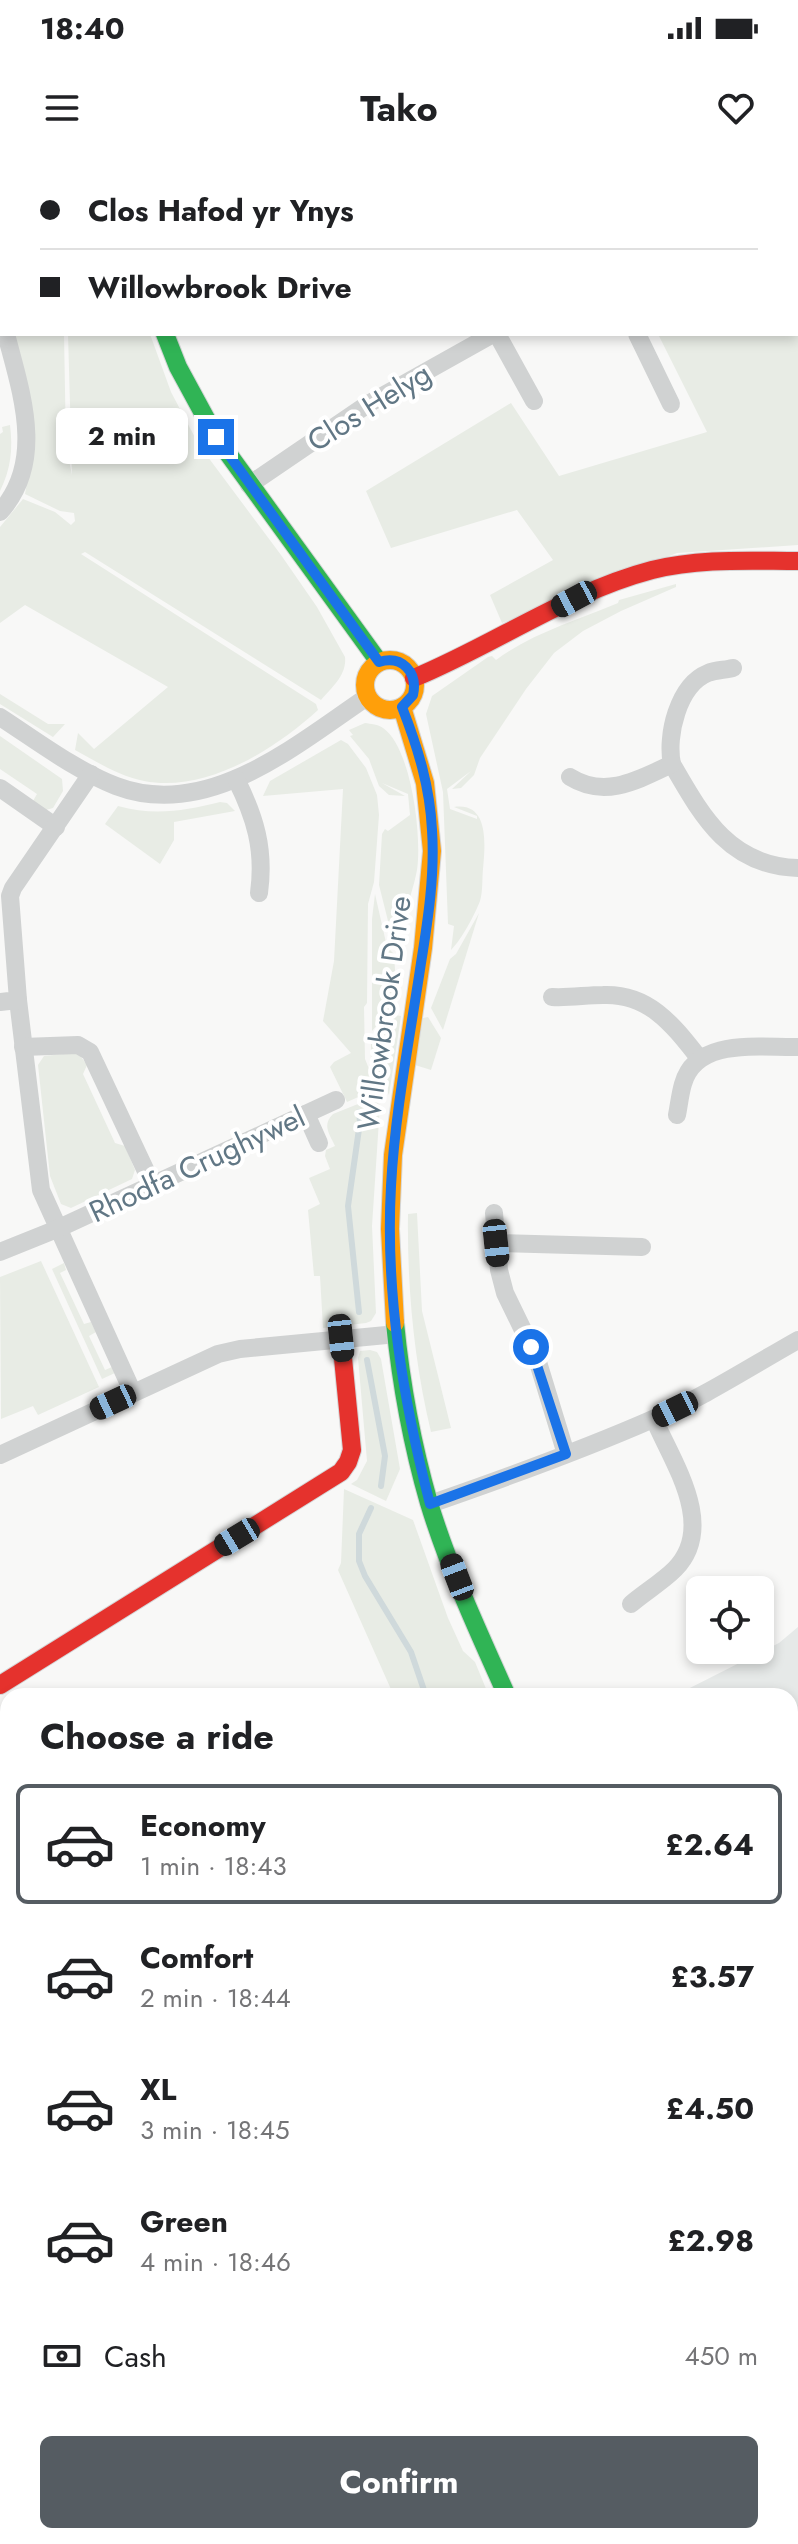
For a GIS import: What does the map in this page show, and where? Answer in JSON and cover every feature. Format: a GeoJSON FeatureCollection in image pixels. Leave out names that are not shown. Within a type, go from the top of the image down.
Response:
{"type":"FeatureCollection","features":[{"type":"Feature","properties":{"kind":"street"},"geometry":{"type":"LineString","coordinates":[[0,512],[22,476],[27,451],[26,425],[6,336]]}},
{"type":"Feature","properties":{"kind":"street"},"geometry":{"type":"LineString","coordinates":[[166,336],[196,403],[249,485],[379,662]]}},
{"type":"Feature","properties":{"kind":"street","name":"Clos Helyg"},"geometry":{"type":"LineString","coordinates":[[249,485],[368,404],[491,336]]}},
{"type":"Feature","properties":{"kind":"street"},"geometry":{"type":"LineString","coordinates":[[496,336],[534,401]]}},
{"type":"Feature","properties":{"kind":"street"},"geometry":{"type":"LineString","coordinates":[[638,336],[671,404]]}},
{"type":"Feature","properties":{"kind":"street"},"geometry":{"type":"LineString","coordinates":[[414,678],[466,656],[574,599],[639,574],[692,563],[744,559],[798,561]]}},
{"type":"Feature","properties":{"kind":"street"},"geometry":{"type":"LineString","coordinates":[[387,660],[404,664],[414,678],[413,695],[402,707],[378,708],[367,697],[367,673],[379,662],[387,660]]}},
{"type":"Feature","properties":{"kind":"street"},"geometry":{"type":"LineString","coordinates":[[733,668],[706,673],[686,693],[672,730],[672,764],[704,818],[729,844],[766,861],[798,868]]}},
{"type":"Feature","properties":{"kind":"street"},"geometry":{"type":"LineString","coordinates":[[0,717],[91,774],[126,789],[155,794],[193,791],[236,779],[367,697]]}},
{"type":"Feature","properties":{"kind":"street","name":"Willowbrook Drive"},"geometry":{"type":"LineString","coordinates":[[402,707],[423,769],[433,844],[425,938],[399,1101],[391,1187],[392,1280],[397,1334],[410,1424],[430,1504],[504,1688]]}},
{"type":"Feature","properties":{"kind":"street"},"geometry":{"type":"LineString","coordinates":[[570,777],[585,786],[606,787],[643,777],[672,764]]}},
{"type":"Feature","properties":{"kind":"street","name":"Rhodfa Crughywel"},"geometry":{"type":"LineString","coordinates":[[91,774],[10,896],[9,1001],[23,1047],[41,1190],[133,1393]]}},
{"type":"Feature","properties":{"kind":"street"},"geometry":{"type":"LineString","coordinates":[[236,779],[256,822],[261,879],[259,893]]}},
{"type":"Feature","properties":{"kind":"street"},"geometry":{"type":"LineString","coordinates":[[0,788],[56,827]]}},
{"type":"Feature","properties":{"kind":"street"},"geometry":{"type":"LineString","coordinates":[[552,997],[620,996],[641,1002],[656,1009],[672,1023],[699,1058]]}},
{"type":"Feature","properties":{"kind":"street"},"geometry":{"type":"LineString","coordinates":[[23,1047],[78,1045],[90,1052],[152,1184]]}},
{"type":"Feature","properties":{"kind":"street"},"geometry":{"type":"LineString","coordinates":[[677,1115],[683,1083],[699,1058],[710,1052],[729,1049],[798,1047]]}},
{"type":"Feature","properties":{"kind":"street","name":"Rhodfa Crughywel"},"geometry":{"type":"LineString","coordinates":[[0,1252],[57,1229],[336,1100]]}},
{"type":"Feature","properties":{"kind":"street"},"geometry":{"type":"LineString","coordinates":[[306,1114],[319,1143]]}},
{"type":"Feature","properties":{"kind":"street"},"geometry":{"type":"LineString","coordinates":[[494,1213],[505,1293],[537,1359],[566,1454]]}},
{"type":"Feature","properties":{"kind":"street"},"geometry":{"type":"LineString","coordinates":[[496,1243],[642,1247]]}},
{"type":"Feature","properties":{"kind":"street"},"geometry":{"type":"LineString","coordinates":[[0,1455],[195,1363],[229,1351],[397,1334]]}},
{"type":"Feature","properties":{"kind":"street"},"geometry":{"type":"LineString","coordinates":[[0,1685],[344,1469],[352,1450],[341,1338]]}},
{"type":"Feature","properties":{"kind":"street"},"geometry":{"type":"LineString","coordinates":[[430,1504],[654,1419],[797,1342]]}},
{"type":"Feature","properties":{"kind":"street"},"geometry":{"type":"LineString","coordinates":[[631,1604],[676,1569],[692,1540],[694,1521],[690,1504],[654,1419]]}},
{"type":"Feature","properties":{"kind":"shaded area"},"geometry":{"type":"Polygon","coordinates":[[[13,336],[64,336],[66,446],[72,475],[68,336],[151,336],[171,392],[199,445],[317,607],[345,657],[341,675],[321,700],[85,552],[81,554],[316,704],[318,710],[260,753],[238,765],[191,781],[167,783],[135,779],[75,750],[78,733],[94,749],[168,687],[25,605],[0,623],[0,527],[23,499],[55,512],[71,525],[75,521],[74,513],[60,511],[25,494],[33,449],[13,336]]]}},
{"type":"Feature","properties":{"kind":"shaded area"},"geometry":{"type":"Polygon","coordinates":[[[659,336],[798,336],[798,545],[677,553],[502,623],[490,595],[553,560],[517,510],[391,548],[366,491],[511,403],[559,476],[707,432],[659,336]]]}},
{"type":"Feature","properties":{"kind":"shaded area"},"geometry":{"type":"Polygon","coordinates":[[[10,425],[10,459],[0,491],[0,434],[2,427],[10,425]]]}},
{"type":"Feature","properties":{"kind":"shaded area"},"geometry":{"type":"Polygon","coordinates":[[[676,584],[676,587],[583,631],[554,653],[480,758],[474,775],[461,788],[452,789],[471,771],[447,789],[450,809],[477,819],[477,816],[454,807],[474,811],[480,818],[484,838],[480,901],[451,950],[454,926],[448,924],[443,792],[426,714],[432,696],[488,657],[496,660],[539,635],[619,600],[676,584]]]}},
{"type":"Feature","properties":{"kind":"shaded area"},"geometry":{"type":"Polygon","coordinates":[[[0,694],[48,724],[65,724],[53,737],[0,704],[0,694]]]}},
{"type":"Feature","properties":{"kind":"shaded area"},"geometry":{"type":"Polygon","coordinates":[[[365,723],[381,727],[393,739],[408,773],[416,816],[417,870],[404,918],[398,918],[394,945],[379,885],[382,834],[385,829],[388,831],[410,815],[408,794],[382,783],[405,796],[389,795],[379,786],[369,759],[350,736],[353,735],[349,730],[365,723]]]}},
{"type":"Feature","properties":{"kind":"shaded area"},"geometry":{"type":"Polygon","coordinates":[[[0,736],[62,779],[63,791],[53,808],[46,810],[33,801],[37,794],[0,769],[0,736]]]}},
{"type":"Feature","properties":{"kind":"shaded area"},"geometry":{"type":"Polygon","coordinates":[[[341,740],[348,744],[366,768],[377,795],[379,815],[374,882],[368,904],[367,1003],[364,1007],[365,1059],[376,1086],[374,1090],[347,1102],[330,1067],[351,1053],[323,1021],[334,961],[343,789],[263,796],[270,781],[341,740]]]}},
{"type":"Feature","properties":{"kind":"shaded area"},"geometry":{"type":"Polygon","coordinates":[[[227,803],[235,811],[174,822],[174,840],[160,864],[105,824],[118,806],[144,811],[169,811],[227,803]]]}},
{"type":"Feature","properties":{"kind":"shaded area"},"geometry":{"type":"Polygon","coordinates":[[[375,894],[387,947],[394,954],[397,1001],[372,1031],[372,919],[375,894]]]}},
{"type":"Feature","properties":{"kind":"shaded area"},"geometry":{"type":"Polygon","coordinates":[[[479,913],[443,1030],[431,1008],[450,959],[456,954],[479,913]]]}},
{"type":"Feature","properties":{"kind":"shaded area"},"geometry":{"type":"Polygon","coordinates":[[[395,1015],[401,1016],[389,1095],[371,1055],[371,1039],[395,1015]]]}},
{"type":"Feature","properties":{"kind":"shaded area"},"geometry":{"type":"Polygon","coordinates":[[[428,1017],[441,1038],[431,1070],[415,1065],[423,1018],[428,1017]]]}},
{"type":"Feature","properties":{"kind":"shaded area"},"geometry":{"type":"Polygon","coordinates":[[[79,1054],[87,1065],[83,1074],[115,1143],[125,1146],[135,1170],[132,1179],[71,1208],[61,1204],[50,1176],[38,1065],[44,1056],[79,1054]]]}},
{"type":"Feature","properties":{"kind":"shaded area"},"geometry":{"type":"Polygon","coordinates":[[[368,1100],[380,1105],[372,1226],[376,1313],[366,1323],[323,1328],[320,1276],[314,1276],[308,1210],[320,1204],[309,1178],[330,1169],[325,1156],[326,1150],[335,1146],[328,1129],[333,1114],[368,1100]]]}},
{"type":"Feature","properties":{"kind":"shaded area"},"geometry":{"type":"Polygon","coordinates":[[[417,1213],[422,1311],[451,1428],[431,1432],[420,1378],[410,1296],[408,1214],[417,1213]]]}},
{"type":"Feature","properties":{"kind":"shaded area"},"geometry":{"type":"Polygon","coordinates":[[[41,1261],[99,1387],[38,1415],[33,1406],[1,1419],[0,1277],[41,1261]]]}},
{"type":"Feature","properties":{"kind":"shaded area"},"geometry":{"type":"Polygon","coordinates":[[[64,1263],[66,1270],[60,1273],[84,1324],[91,1322],[96,1332],[89,1336],[105,1370],[112,1367],[115,1373],[102,1379],[52,1269],[64,1263]]]}},
{"type":"Feature","properties":{"kind":"shaded area"},"geometry":{"type":"Polygon","coordinates":[[[360,1351],[377,1352],[381,1359],[400,1469],[386,1501],[351,1484],[357,1480],[367,1461],[358,1358],[360,1351]]]}},
{"type":"Feature","properties":{"kind":"shaded area"},"geometry":{"type":"Polygon","coordinates":[[[344,1489],[413,1520],[448,1618],[463,1651],[475,1662],[486,1688],[390,1688],[338,1570],[341,1563],[344,1489]]]}},
{"type":"Feature","properties":{"kind":"shaded area"},"geometry":{"type":"Polygon","coordinates":[[[798,1627],[798,1688],[690,1688],[737,1664],[774,1664],[774,1646],[798,1627]]]}},
{"type":"Feature","properties":{"kind":"waterway"},"geometry":{"type":"LineString","coordinates":[[359,1112],[348,1206],[359,1312]]}},
{"type":"Feature","properties":{"kind":"waterway"},"geometry":{"type":"LineString","coordinates":[[367,1360],[385,1456],[381,1486]]}},
{"type":"Feature","properties":{"kind":"waterway"},"geometry":{"type":"LineString","coordinates":[[371,1508],[359,1534],[359,1561],[411,1652],[423,1688]]}},
{"type":"Feature","properties":{"kind":"traffic: fast"},"geometry":{"type":"LineString","coordinates":[[166,336],[178,367],[216,437],[379,662]]}},
{"type":"Feature","properties":{"kind":"traffic: fast"},"geometry":{"type":"LineString","coordinates":[[395,1323],[408,1414],[429,1503],[455,1576],[503,1688]]}},
{"type":"Feature","properties":{"kind":"traffic: slow"},"geometry":{"type":"LineString","coordinates":[[390,660],[408,667],[415,685],[408,703],[390,710],[372,703],[365,685],[372,667],[390,660]]}},
{"type":"Feature","properties":{"kind":"traffic: slow"},"geometry":{"type":"LineString","coordinates":[[395,1323],[390,1229],[393,1155],[423,948],[432,851],[425,783],[402,707]]}},
{"type":"Feature","properties":{"kind":"traffic: jam"},"geometry":{"type":"LineString","coordinates":[[414,678],[561,605],[652,570],[706,562],[798,561]]}},
{"type":"Feature","properties":{"kind":"traffic: jam"},"geometry":{"type":"LineString","coordinates":[[0,1685],[341,1472],[352,1450],[341,1338]]}},
{"type":"Feature","properties":{"kind":"route"},"geometry":{"type":"LineString","coordinates":[[216,437],[379,662],[387,660],[404,664],[414,678],[413,695],[402,707],[423,769],[433,844],[425,938],[399,1101],[390,1218],[392,1280],[404,1393],[430,1504],[566,1454],[531,1347]]}}]}
